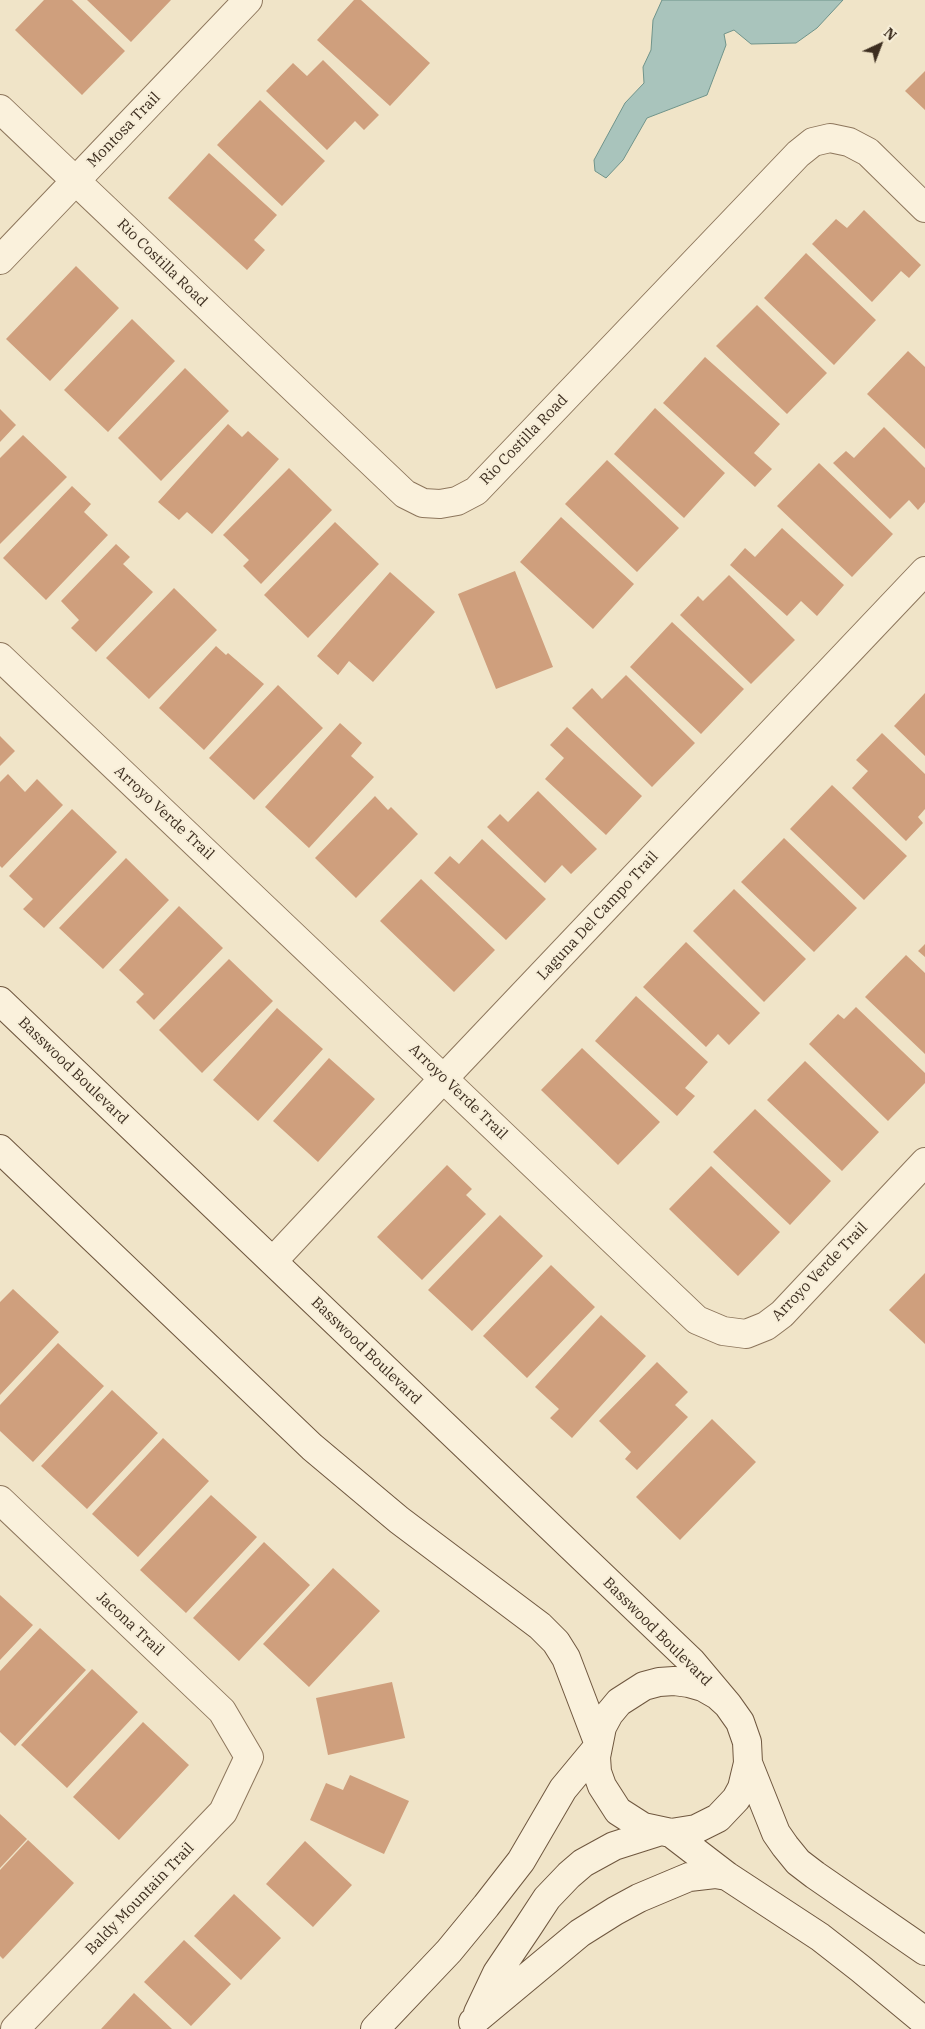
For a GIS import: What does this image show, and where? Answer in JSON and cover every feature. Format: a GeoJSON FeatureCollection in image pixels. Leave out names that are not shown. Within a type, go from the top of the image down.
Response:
{"type":"FeatureCollection","features":[{"type":"Feature","properties":{"kind":"street","name":"Montosa Trail"},"geometry":{"type":"LineString","coordinates":[[0,260],[248,0]]}},
{"type":"Feature","properties":{"kind":"street","name":"Rio Costilla Road"},"geometry":{"type":"LineString","coordinates":[[0,109],[405,494],[423,503],[440,504],[457,501],[476,491],[798,154],[814,142],[830,138],[848,142],[868,152],[925,208]]}},
{"type":"Feature","properties":{"kind":"street","name":"Laguna Del Campo Trail"},"geometry":{"type":"LineString","coordinates":[[273,1262],[444,1078],[925,571]]}},
{"type":"Feature","properties":{"kind":"street","name":"Arroyo Verde Trail"},"geometry":{"type":"LineString","coordinates":[[0,657],[697,1320],[723,1331],[746,1334],[766,1326],[782,1314],[925,1162]]}},
{"type":"Feature","properties":{"kind":"street","name":"Basswood Boulevard"},"geometry":{"type":"LineString","coordinates":[[0,1001],[691,1661],[728,1705]]}},
{"type":"Feature","properties":{"kind":"street"},"geometry":{"type":"LineString","coordinates":[[0,1149],[312,1447],[398,1520],[540,1626],[556,1642],[566,1658],[597,1745]]}},
{"type":"Feature","properties":{"kind":"street","name":"Jacona Trail"},"geometry":{"type":"LineString","coordinates":[[0,1500],[222,1711],[249,1757]]}},
{"type":"Feature","properties":{"kind":"street"},"geometry":{"type":"LineString","coordinates":[[470,2026],[497,1973],[557,1887],[583,1863],[614,1846],[664,1832],[696,1829],[718,1818],[736,1799],[742,1788],[748,1763],[747,1742],[740,1722],[728,1705],[716,1695],[689,1683],[674,1681],[651,1684],[630,1693],[619,1702],[602,1727],[597,1745],[597,1772],[609,1799],[630,1820],[643,1827],[664,1832],[820,1937],[862,1969],[925,2022]]}},
{"type":"Feature","properties":{"kind":"street"},"geometry":{"type":"LineString","coordinates":[[376,2029],[449,1951],[486,1906],[525,1853],[563,1789],[597,1745]]}},
{"type":"Feature","properties":{"kind":"street","name":"Baldy Mountain Trail"},"geometry":{"type":"LineString","coordinates":[[15,2029],[223,1812],[249,1757]]}},
{"type":"Feature","properties":{"kind":"street"},"geometry":{"type":"LineString","coordinates":[[748,1763],[776,1833],[798,1862],[839,1893],[925,1951]]}},
{"type":"Feature","properties":{"kind":"street"},"geometry":{"type":"LineString","coordinates":[[470,2026],[580,1933],[615,1911],[639,1898],[689,1877],[715,1874],[727,1876]]}},
{"type":"Feature","properties":{"kind":"water"},"geometry":{"type":"Polygon","coordinates":[[[662,0],[843,0],[817,28],[796,43],[751,44],[734,30],[724,34],[726,45],[707,95],[647,118],[623,160],[606,178],[595,171],[594,160],[625,103],[644,83],[643,67],[651,50],[653,20],[662,0]]]}},
{"type":"Feature","properties":{"kind":"building"},"geometry":{"type":"Polygon","coordinates":[[[44,0],[72,0],[125,51],[82,95],[15,30],[44,0]]]}},
{"type":"Feature","properties":{"kind":"building"},"geometry":{"type":"Polygon","coordinates":[[[87,0],[171,0],[131,42],[87,0]]]}},
{"type":"Feature","properties":{"kind":"building"},"geometry":{"type":"Polygon","coordinates":[[[354,0],[361,0],[430,63],[390,106],[317,40],[354,0]]]}},
{"type":"Feature","properties":{"kind":"building"},"geometry":{"type":"Polygon","coordinates":[[[323,60],[379,115],[364,130],[355,121],[327,150],[266,91],[293,63],[307,76],[323,60]]]}},
{"type":"Feature","properties":{"kind":"building"},"geometry":{"type":"Polygon","coordinates":[[[925,71],[925,110],[905,91],[925,71]]]}},
{"type":"Feature","properties":{"kind":"building"},"geometry":{"type":"Polygon","coordinates":[[[260,100],[325,161],[282,206],[217,145],[260,100]]]}},
{"type":"Feature","properties":{"kind":"building"},"geometry":{"type":"Polygon","coordinates":[[[209,153],[277,215],[254,240],[265,250],[247,270],[168,198],[209,153]]]}},
{"type":"Feature","properties":{"kind":"building"},"geometry":{"type":"Polygon","coordinates":[[[864,210],[921,265],[909,278],[901,271],[872,302],[812,244],[836,219],[847,228],[864,210]]]}},
{"type":"Feature","properties":{"kind":"building"},"geometry":{"type":"Polygon","coordinates":[[[806,253],[876,320],[834,365],[764,298],[806,253]]]}},
{"type":"Feature","properties":{"kind":"building"},"geometry":{"type":"Polygon","coordinates":[[[76,266],[119,308],[50,381],[6,339],[76,266]]]}},
{"type":"Feature","properties":{"kind":"building"},"geometry":{"type":"Polygon","coordinates":[[[757,305],[827,373],[787,414],[716,346],[757,305]]]}},
{"type":"Feature","properties":{"kind":"building"},"geometry":{"type":"Polygon","coordinates":[[[132,319],[175,361],[108,432],[64,390],[132,319]]]}},
{"type":"Feature","properties":{"kind":"building"},"geometry":{"type":"Polygon","coordinates":[[[908,351],[925,367],[925,449],[867,394],[908,351]]]}},
{"type":"Feature","properties":{"kind":"building"},"geometry":{"type":"Polygon","coordinates":[[[705,357],[780,424],[754,453],[772,469],[755,487],[663,403],[705,357]]]}},
{"type":"Feature","properties":{"kind":"building"},"geometry":{"type":"Polygon","coordinates":[[[185,368],[229,411],[161,481],[118,438],[185,368]]]}},
{"type":"Feature","properties":{"kind":"building"},"geometry":{"type":"Polygon","coordinates":[[[655,408],[725,473],[684,518],[614,454],[655,408]]]}},
{"type":"Feature","properties":{"kind":"building"},"geometry":{"type":"Polygon","coordinates":[[[0,409],[16,425],[0,442],[0,409]]]}},
{"type":"Feature","properties":{"kind":"building"},"geometry":{"type":"Polygon","coordinates":[[[228,424],[242,437],[248,431],[279,459],[212,534],[187,512],[179,520],[158,502],[228,424]]]}},
{"type":"Feature","properties":{"kind":"building"},"geometry":{"type":"Polygon","coordinates":[[[884,427],[925,468],[925,502],[918,510],[909,500],[890,519],[833,463],[846,451],[854,458],[884,427]]]}},
{"type":"Feature","properties":{"kind":"building"},"geometry":{"type":"Polygon","coordinates":[[[23,435],[67,477],[0,544],[0,458],[23,435]]]}},
{"type":"Feature","properties":{"kind":"building"},"geometry":{"type":"Polygon","coordinates":[[[607,460],[679,528],[637,572],[565,504],[607,460]]]}},
{"type":"Feature","properties":{"kind":"building"},"geometry":{"type":"Polygon","coordinates":[[[819,463],[893,534],[852,577],[777,506],[819,463]]]}},
{"type":"Feature","properties":{"kind":"building"},"geometry":{"type":"Polygon","coordinates":[[[289,468],[332,510],[261,584],[243,566],[249,560],[223,535],[289,468]]]}},
{"type":"Feature","properties":{"kind":"building"},"geometry":{"type":"Polygon","coordinates":[[[72,486],[91,504],[84,512],[108,535],[46,600],[3,558],[72,486]]]}},
{"type":"Feature","properties":{"kind":"building"},"geometry":{"type":"Polygon","coordinates":[[[561,517],[634,584],[593,629],[520,562],[561,517]]]}},
{"type":"Feature","properties":{"kind":"building"},"geometry":{"type":"Polygon","coordinates":[[[335,522],[379,564],[308,638],[264,595],[335,522]]]}},
{"type":"Feature","properties":{"kind":"building"},"geometry":{"type":"Polygon","coordinates":[[[782,528],[844,585],[817,616],[801,601],[787,616],[730,565],[745,548],[755,557],[782,528]]]}},
{"type":"Feature","properties":{"kind":"building"},"geometry":{"type":"Polygon","coordinates":[[[116,544],[130,557],[123,564],[153,592],[96,652],[71,628],[79,620],[61,601],[116,544]]]}},
{"type":"Feature","properties":{"kind":"building"},"geometry":{"type":"Polygon","coordinates":[[[515,571],[553,667],[496,689],[458,594],[515,571]]]}},
{"type":"Feature","properties":{"kind":"building"},"geometry":{"type":"Polygon","coordinates":[[[390,572],[435,612],[373,682],[349,661],[338,675],[317,656],[390,572]]]}},
{"type":"Feature","properties":{"kind":"building"},"geometry":{"type":"Polygon","coordinates":[[[729,575],[795,640],[751,684],[680,615],[698,596],[703,601],[729,575]]]}},
{"type":"Feature","properties":{"kind":"building"},"geometry":{"type":"Polygon","coordinates":[[[174,588],[217,630],[149,699],[106,658],[174,588]]]}},
{"type":"Feature","properties":{"kind":"building"},"geometry":{"type":"Polygon","coordinates":[[[672,622],[744,689],[701,734],[630,667],[672,622]]]}},
{"type":"Feature","properties":{"kind":"building"},"geometry":{"type":"Polygon","coordinates":[[[216,646],[226,655],[228,653],[264,684],[204,750],[159,708],[216,646]]]}},
{"type":"Feature","properties":{"kind":"building"},"geometry":{"type":"Polygon","coordinates":[[[626,675],[695,743],[652,787],[572,708],[592,688],[602,699],[626,675]]]}},
{"type":"Feature","properties":{"kind":"building"},"geometry":{"type":"Polygon","coordinates":[[[278,685],[323,728],[254,800],[209,758],[278,685]]]}},
{"type":"Feature","properties":{"kind":"building"},"geometry":{"type":"Polygon","coordinates":[[[925,693],[925,756],[894,726],[925,693]]]}},
{"type":"Feature","properties":{"kind":"building"},"geometry":{"type":"Polygon","coordinates":[[[340,723],[362,743],[351,756],[374,777],[309,848],[265,807],[340,723]]]}},
{"type":"Feature","properties":{"kind":"building"},"geometry":{"type":"Polygon","coordinates":[[[567,727],[642,796],[606,835],[545,779],[564,758],[550,745],[567,727]]]}},
{"type":"Feature","properties":{"kind":"building"},"geometry":{"type":"Polygon","coordinates":[[[882,733],[925,774],[925,809],[918,817],[923,823],[906,841],[852,788],[868,771],[856,760],[882,733]]]}},
{"type":"Feature","properties":{"kind":"building"},"geometry":{"type":"Polygon","coordinates":[[[0,736],[15,751],[0,766],[0,736]]]}},
{"type":"Feature","properties":{"kind":"building"},"geometry":{"type":"Polygon","coordinates":[[[8,774],[25,792],[37,779],[63,805],[2,868],[0,866],[0,782],[8,774]]]}},
{"type":"Feature","properties":{"kind":"building"},"geometry":{"type":"Polygon","coordinates":[[[832,785],[907,856],[864,900],[790,829],[832,785]]]}},
{"type":"Feature","properties":{"kind":"building"},"geometry":{"type":"Polygon","coordinates":[[[538,791],[597,849],[571,874],[562,865],[545,883],[487,827],[500,814],[508,822],[538,791]]]}},
{"type":"Feature","properties":{"kind":"building"},"geometry":{"type":"Polygon","coordinates":[[[375,796],[388,810],[391,807],[418,834],[356,898],[315,858],[375,796]]]}},
{"type":"Feature","properties":{"kind":"building"},"geometry":{"type":"Polygon","coordinates":[[[72,809],[117,852],[44,928],[23,909],[33,899],[9,876],[72,809]]]}},
{"type":"Feature","properties":{"kind":"building"},"geometry":{"type":"Polygon","coordinates":[[[784,838],[857,908],[814,952],[741,882],[784,838]]]}},
{"type":"Feature","properties":{"kind":"building"},"geometry":{"type":"Polygon","coordinates":[[[482,839],[546,899],[506,940],[434,873],[450,856],[459,864],[482,839]]]}},
{"type":"Feature","properties":{"kind":"building"},"geometry":{"type":"Polygon","coordinates":[[[126,858],[169,900],[103,969],[59,928],[126,858]]]}},
{"type":"Feature","properties":{"kind":"building"},"geometry":{"type":"Polygon","coordinates":[[[421,879],[495,950],[454,992],[380,921],[421,879]]]}},
{"type":"Feature","properties":{"kind":"building"},"geometry":{"type":"Polygon","coordinates":[[[734,889],[806,959],[764,1002],[693,931],[734,889]]]}},
{"type":"Feature","properties":{"kind":"building"},"geometry":{"type":"Polygon","coordinates":[[[179,906],[223,948],[154,1020],[136,1002],[144,994],[119,970],[179,906]]]}},
{"type":"Feature","properties":{"kind":"building"},"geometry":{"type":"Polygon","coordinates":[[[686,942],[760,1013],[729,1045],[718,1034],[706,1047],[643,987],[686,942]]]}},
{"type":"Feature","properties":{"kind":"building"},"geometry":{"type":"Polygon","coordinates":[[[925,944],[925,957],[918,951],[925,944]]]}},
{"type":"Feature","properties":{"kind":"building"},"geometry":{"type":"Polygon","coordinates":[[[906,955],[925,973],[925,1054],[865,997],[906,955]]]}},
{"type":"Feature","properties":{"kind":"building"},"geometry":{"type":"Polygon","coordinates":[[[229,959],[273,1001],[202,1073],[159,1030],[229,959]]]}},
{"type":"Feature","properties":{"kind":"building"},"geometry":{"type":"Polygon","coordinates":[[[636,996],[708,1062],[685,1088],[695,1096],[677,1116],[595,1041],[636,996]]]}},
{"type":"Feature","properties":{"kind":"building"},"geometry":{"type":"Polygon","coordinates":[[[856,1007],[925,1073],[925,1083],[888,1121],[809,1044],[838,1014],[844,1019],[856,1007]]]}},
{"type":"Feature","properties":{"kind":"building"},"geometry":{"type":"Polygon","coordinates":[[[277,1008],[323,1049],[258,1121],[213,1080],[277,1008]]]}},
{"type":"Feature","properties":{"kind":"building"},"geometry":{"type":"Polygon","coordinates":[[[582,1048],[660,1122],[618,1165],[541,1090],[582,1048]]]}},
{"type":"Feature","properties":{"kind":"building"},"geometry":{"type":"Polygon","coordinates":[[[329,1058],[375,1099],[318,1162],[273,1121],[329,1058]]]}},
{"type":"Feature","properties":{"kind":"building"},"geometry":{"type":"Polygon","coordinates":[[[805,1061],[879,1132],[842,1171],[767,1100],[805,1061]]]}},
{"type":"Feature","properties":{"kind":"building"},"geometry":{"type":"Polygon","coordinates":[[[755,1109],[831,1181],[790,1225],[713,1152],[755,1109]]]}},
{"type":"Feature","properties":{"kind":"building"},"geometry":{"type":"Polygon","coordinates":[[[447,1165],[472,1189],[466,1195],[486,1214],[422,1280],[377,1237],[447,1165]]]}},
{"type":"Feature","properties":{"kind":"building"},"geometry":{"type":"Polygon","coordinates":[[[711,1166],[780,1232],[738,1276],[669,1209],[711,1166]]]}},
{"type":"Feature","properties":{"kind":"building"},"geometry":{"type":"Polygon","coordinates":[[[500,1215],[543,1256],[472,1331],[428,1290],[500,1215]]]}},
{"type":"Feature","properties":{"kind":"building"},"geometry":{"type":"Polygon","coordinates":[[[551,1265],[595,1307],[527,1378],[483,1336],[551,1265]]]}},
{"type":"Feature","properties":{"kind":"building"},"geometry":{"type":"Polygon","coordinates":[[[925,1273],[925,1344],[889,1310],[925,1273]]]}},
{"type":"Feature","properties":{"kind":"building"},"geometry":{"type":"Polygon","coordinates":[[[13,1289],[59,1332],[0,1395],[0,1302],[13,1289]]]}},
{"type":"Feature","properties":{"kind":"building"},"geometry":{"type":"Polygon","coordinates":[[[601,1315],[646,1356],[572,1438],[550,1418],[559,1409],[535,1387],[601,1315]]]}},
{"type":"Feature","properties":{"kind":"building"},"geometry":{"type":"Polygon","coordinates":[[[58,1343],[104,1386],[33,1462],[0,1431],[0,1405],[58,1343]]]}},
{"type":"Feature","properties":{"kind":"building"},"geometry":{"type":"Polygon","coordinates":[[[657,1362],[688,1392],[675,1405],[688,1417],[637,1470],[625,1459],[631,1452],[599,1421],[657,1362]]]}},
{"type":"Feature","properties":{"kind":"building"},"geometry":{"type":"Polygon","coordinates":[[[112,1390],[158,1433],[87,1509],[41,1466],[112,1390]]]}},
{"type":"Feature","properties":{"kind":"building"},"geometry":{"type":"Polygon","coordinates":[[[712,1419],[756,1462],[680,1540],[636,1497],[712,1419]]]}},
{"type":"Feature","properties":{"kind":"building"},"geometry":{"type":"Polygon","coordinates":[[[163,1438],[209,1481],[138,1557],[92,1514],[163,1438]]]}},
{"type":"Feature","properties":{"kind":"building"},"geometry":{"type":"Polygon","coordinates":[[[211,1495],[257,1537],[186,1613],[140,1570],[211,1495]]]}},
{"type":"Feature","properties":{"kind":"building"},"geometry":{"type":"Polygon","coordinates":[[[264,1542],[310,1585],[239,1661],[193,1618],[264,1542]]]}},
{"type":"Feature","properties":{"kind":"building"},"geometry":{"type":"Polygon","coordinates":[[[333,1568],[380,1611],[309,1687],[263,1644],[333,1568]]]}},
{"type":"Feature","properties":{"kind":"building"},"geometry":{"type":"Polygon","coordinates":[[[0,1595],[33,1625],[0,1660],[0,1595]]]}},
{"type":"Feature","properties":{"kind":"building"},"geometry":{"type":"Polygon","coordinates":[[[40,1628],[86,1670],[15,1746],[0,1732],[0,1671],[40,1628]]]}},
{"type":"Feature","properties":{"kind":"building"},"geometry":{"type":"Polygon","coordinates":[[[92,1669],[138,1712],[67,1788],[21,1745],[92,1669]]]}},
{"type":"Feature","properties":{"kind":"building"},"geometry":{"type":"Polygon","coordinates":[[[392,1682],[405,1738],[328,1755],[316,1698],[392,1682]]]}},
{"type":"Feature","properties":{"kind":"building"},"geometry":{"type":"Polygon","coordinates":[[[143,1722],[189,1765],[119,1840],[73,1797],[143,1722]]]}},
{"type":"Feature","properties":{"kind":"building"},"geometry":{"type":"Polygon","coordinates":[[[350,1775],[409,1801],[384,1854],[310,1820],[326,1783],[343,1790],[350,1775]]]}},
{"type":"Feature","properties":{"kind":"building"},"geometry":{"type":"Polygon","coordinates":[[[0,1814],[27,1839],[0,1868],[0,1814]]]}},
{"type":"Feature","properties":{"kind":"building"},"geometry":{"type":"Polygon","coordinates":[[[28,1840],[74,1883],[3,1959],[0,1956],[0,1870],[28,1840]]]}},
{"type":"Feature","properties":{"kind":"building"},"geometry":{"type":"Polygon","coordinates":[[[305,1841],[352,1885],[313,1927],[266,1884],[305,1841]]]}},
{"type":"Feature","properties":{"kind":"building"},"geometry":{"type":"Polygon","coordinates":[[[234,1894],[281,1938],[241,1980],[194,1936],[234,1894]]]}},
{"type":"Feature","properties":{"kind":"building"},"geometry":{"type":"Polygon","coordinates":[[[184,1940],[231,1984],[191,2026],[144,1982],[184,1940]]]}},
{"type":"Feature","properties":{"kind":"building"},"geometry":{"type":"Polygon","coordinates":[[[134,1993],[172,2029],[101,2029],[134,1993]]]}}]}
